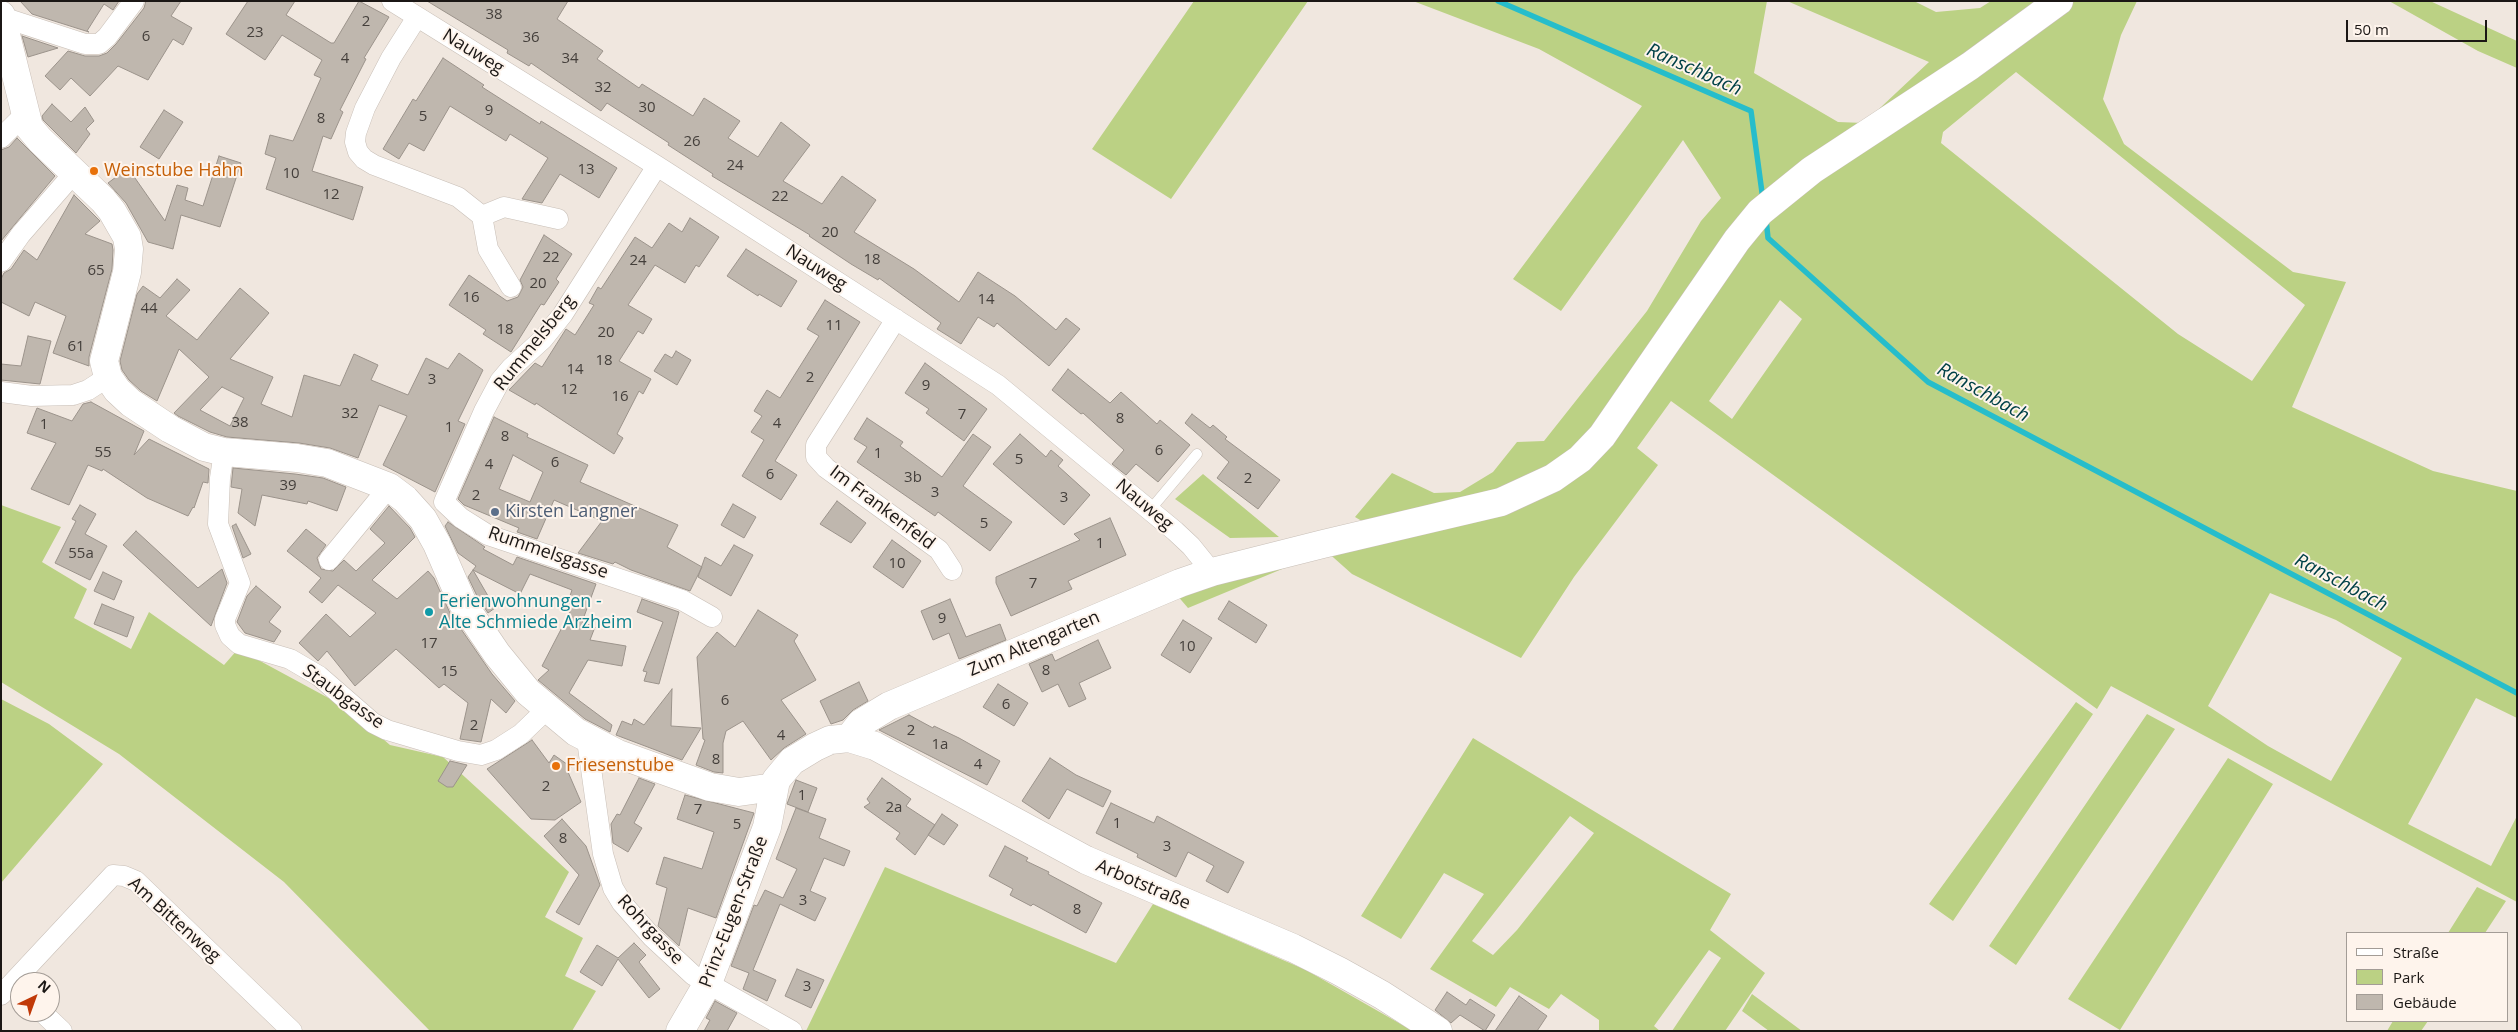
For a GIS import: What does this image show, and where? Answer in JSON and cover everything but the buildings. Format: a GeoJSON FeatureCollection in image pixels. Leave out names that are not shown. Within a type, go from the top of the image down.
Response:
{"type":"FeatureCollection","features":[{"type":"Feature","properties":{"kind":"street"},"geometry":{"type":"LineString","coordinates":[[2,16],[86,44],[99,44],[107,37],[134,1]]}},
{"type":"Feature","properties":{"kind":"street","name":"Nauweg"},"geometry":{"type":"LineString","coordinates":[[392,1],[657,166],[998,385],[1150,510],[1191,546],[1212,572]]}},
{"type":"Feature","properties":{"kind":"street","name":"Zum Altengarten"},"geometry":{"type":"LineString","coordinates":[[849,738],[861,723],[889,706],[1180,583],[1212,572],[1322,544],[1501,502],[1531,490],[1580,459],[1602,436],[1737,240],[1765,208],[1812,170],[1970,66],[2059,1]]}},
{"type":"Feature","properties":{"kind":"street"},"geometry":{"type":"LineString","coordinates":[[2,16],[16,66],[25,114],[34,133],[112,211],[129,243],[127,272],[104,361],[108,377],[131,403],[170,429],[204,447],[224,452],[312,460],[356,473],[389,487],[415,509],[437,544],[458,594],[469,614],[512,674],[547,709],[587,740],[638,762],[726,791],[745,792],[774,787],[780,773],[800,756],[830,740],[849,738]]}},
{"type":"Feature","properties":{"kind":"street"},"geometry":{"type":"LineString","coordinates":[[417,17],[391,58],[365,108],[356,133],[355,142],[358,152],[364,159],[374,165],[458,197],[482,216],[488,249],[511,286]]}},
{"type":"Feature","properties":{"kind":"street"},"geometry":{"type":"LineString","coordinates":[[1,138],[25,114]]}},
{"type":"Feature","properties":{"kind":"street","name":"Rummelsberg"},"geometry":{"type":"LineString","coordinates":[[444,502],[484,411],[500,381],[511,368],[543,339],[563,314],[657,166]]}},
{"type":"Feature","properties":{"kind":"street"},"geometry":{"type":"LineString","coordinates":[[1,262],[21,234],[74,173]]}},
{"type":"Feature","properties":{"kind":"street"},"geometry":{"type":"LineString","coordinates":[[482,216],[504,207],[558,219]]}},
{"type":"Feature","properties":{"kind":"street","name":"Im Frankenfeld"},"geometry":{"type":"LineString","coordinates":[[896,319],[816,445],[816,457],[826,468],[939,550],[952,570]]}},
{"type":"Feature","properties":{"kind":"street"},"geometry":{"type":"LineString","coordinates":[[1,392],[40,396],[73,395],[94,387],[108,377]]}},
{"type":"Feature","properties":{"kind":"street","name":"Staubgasse"},"geometry":{"type":"LineString","coordinates":[[224,452],[220,478],[218,524],[240,583],[225,619],[225,625],[230,636],[239,644],[290,659],[320,676],[373,723],[387,730],[458,751],[481,755],[496,750],[521,734],[547,709]]}},
{"type":"Feature","properties":{"kind":"street"},"geometry":{"type":"LineString","coordinates":[[329,560],[389,487]]}},
{"type":"Feature","properties":{"kind":"street"},"geometry":{"type":"LineString","coordinates":[[415,509],[444,502]]}},
{"type":"Feature","properties":{"kind":"street","name":"Rummelsgasse"},"geometry":{"type":"LineString","coordinates":[[444,502],[461,518],[488,534],[674,597],[703,609],[712,617]]}},
{"type":"Feature","properties":{"kind":"street","name":"Arbotstraße"},"geometry":{"type":"LineString","coordinates":[[849,738],[875,746],[1086,860],[1292,948],[1339,971],[1382,995],[1438,1031]]}},
{"type":"Feature","properties":{"kind":"street","name":"Rohrgasse"},"geometry":{"type":"LineString","coordinates":[[587,740],[603,854],[613,888],[622,903],[652,938],[693,975],[775,1019],[792,1031]]}},
{"type":"Feature","properties":{"kind":"street","name":"Prinz-Eugen-Straße"},"geometry":{"type":"LineString","coordinates":[[680,1031],[708,984],[768,827],[774,787]]}},
{"type":"Feature","properties":{"kind":"street","name":"Am Bittenweg"},"geometry":{"type":"LineString","coordinates":[[26,972],[113,875],[124,876],[136,881],[292,1031]]}},
{"type":"Feature","properties":{"kind":"street"},"geometry":{"type":"LineString","coordinates":[[53,1022],[62,1031]]}},
{"type":"Feature","properties":{"kind":"lane"},"geometry":{"type":"LineString","coordinates":[[1150,510],[1197,454]]}},
{"type":"Feature","properties":{"kind":"green space"},"geometry":{"type":"Polygon","coordinates":[[[1194,1],[1308,1],[1171,199],[1092,149],[1194,1]]]}},
{"type":"Feature","properties":{"kind":"green space"},"geometry":{"type":"Polygon","coordinates":[[[1413,1],[1767,1],[1754,73],[1838,122],[1864,123],[1929,62],[1787,1],[1914,1],[1936,12],[1980,8],[1991,1],[2137,1],[2121,35],[2103,99],[2124,144],[2293,272],[2346,282],[2292,407],[2433,471],[2517,491],[2517,718],[2476,698],[2408,824],[2491,866],[2517,816],[2517,902],[2111,686],[2097,709],[1671,401],[1637,448],[1658,465],[1574,577],[1521,658],[1352,574],[1325,550],[1377,530],[1355,517],[1392,473],[1434,493],[1460,492],[1493,472],[1517,442],[1544,441],[1647,311],[1701,221],[1721,198],[1683,140],[1561,311],[1513,279],[1642,106],[1539,49],[1413,1]],[[2016,72],[1943,132],[1941,143],[2178,334],[2252,381],[2305,305],[2016,72]],[[1780,300],[1709,401],[1732,419],[1802,319],[1780,300]],[[2270,593],[2208,706],[2268,746],[2331,781],[2402,658],[2336,620],[2270,593]]]}},
{"type":"Feature","properties":{"kind":"green space"},"geometry":{"type":"Polygon","coordinates":[[[2389,1],[2430,1],[2517,41],[2517,68],[2478,51],[2389,1]]]}},
{"type":"Feature","properties":{"kind":"green space"},"geometry":{"type":"Polygon","coordinates":[[[1203,474],[1279,537],[1230,538],[1175,499],[1203,474]]]}},
{"type":"Feature","properties":{"kind":"green space"},"geometry":{"type":"Polygon","coordinates":[[[1,505],[61,527],[42,562],[87,589],[74,618],[131,649],[149,612],[224,665],[238,649],[347,708],[390,745],[443,757],[569,872],[545,917],[583,938],[565,976],[596,991],[572,1031],[430,1031],[284,882],[119,754],[1,682],[1,505]]]}},
{"type":"Feature","properties":{"kind":"green space"},"geometry":{"type":"Polygon","coordinates":[[[1299,562],[1188,608],[1176,594],[1299,562]]]}},
{"type":"Feature","properties":{"kind":"green space"},"geometry":{"type":"Polygon","coordinates":[[[1,699],[49,724],[103,764],[1,883],[1,699]]]}},
{"type":"Feature","properties":{"kind":"green space"},"geometry":{"type":"Polygon","coordinates":[[[2076,702],[2093,714],[1953,921],[1929,904],[2076,702]]]}},
{"type":"Feature","properties":{"kind":"green space"},"geometry":{"type":"Polygon","coordinates":[[[2147,714],[2175,729],[2016,965],[1989,946],[2147,714]]]}},
{"type":"Feature","properties":{"kind":"green space"},"geometry":{"type":"Polygon","coordinates":[[[1473,738],[1731,894],[1710,930],[1765,973],[1725,1031],[1672,1031],[1721,958],[1709,950],[1654,1026],[1660,1031],[1599,1031],[1599,1020],[1561,994],[1549,1009],[1510,987],[1496,1007],[1430,969],[1484,894],[1444,873],[1401,939],[1361,916],[1473,738]],[[1570,816],[1472,941],[1493,955],[1517,930],[1594,833],[1570,816]]]}},
{"type":"Feature","properties":{"kind":"green space"},"geometry":{"type":"Polygon","coordinates":[[[2228,758],[2273,784],[2120,1030],[2068,999],[2228,758]]]}},
{"type":"Feature","properties":{"kind":"green space"},"geometry":{"type":"Polygon","coordinates":[[[885,867],[1116,963],[1153,904],[1306,970],[1413,1031],[806,1031],[885,867]]]}},
{"type":"Feature","properties":{"kind":"green space"},"geometry":{"type":"Polygon","coordinates":[[[2477,887],[2506,901],[2486,932],[2449,932],[2477,887]]]}},
{"type":"Feature","properties":{"kind":"green space"},"geometry":{"type":"Polygon","coordinates":[[[1752,994],[1802,1031],[1769,1031],[1742,1011],[1752,994]]]}},
{"type":"Feature","properties":{"kind":"green space"},"geometry":{"type":"Polygon","coordinates":[[[2392,1022],[2427,1022],[2421,1031],[2387,1031],[2392,1022]]]}},
{"type":"Feature","properties":{"kind":"waterway","name":"Ranschbach"},"geometry":{"type":"LineString","coordinates":[[1498,1],[1751,111],[1763,200]]}},
{"type":"Feature","properties":{"kind":"waterway","name":"Ranschbach"},"geometry":{"type":"LineString","coordinates":[[1766,219],[1768,238],[1928,382],[2517,693]]}},
{"type":"Feature","properties":{"kind":"place","name":"Weinstube Hahn"},"geometry":{"type":"Point","coordinates":[94,171]}},
{"type":"Feature","properties":{"kind":"place","name":"Kirsten Langner"},"geometry":{"type":"Point","coordinates":[495,512]}},
{"type":"Feature","properties":{"kind":"place","name":"Ferienwohnungen - Alte Schmiede Arzheim"},"geometry":{"type":"Point","coordinates":[429,612]}},
{"type":"Feature","properties":{"kind":"place","name":"Friesenstube"},"geometry":{"type":"Point","coordinates":[556,766]}}]}
